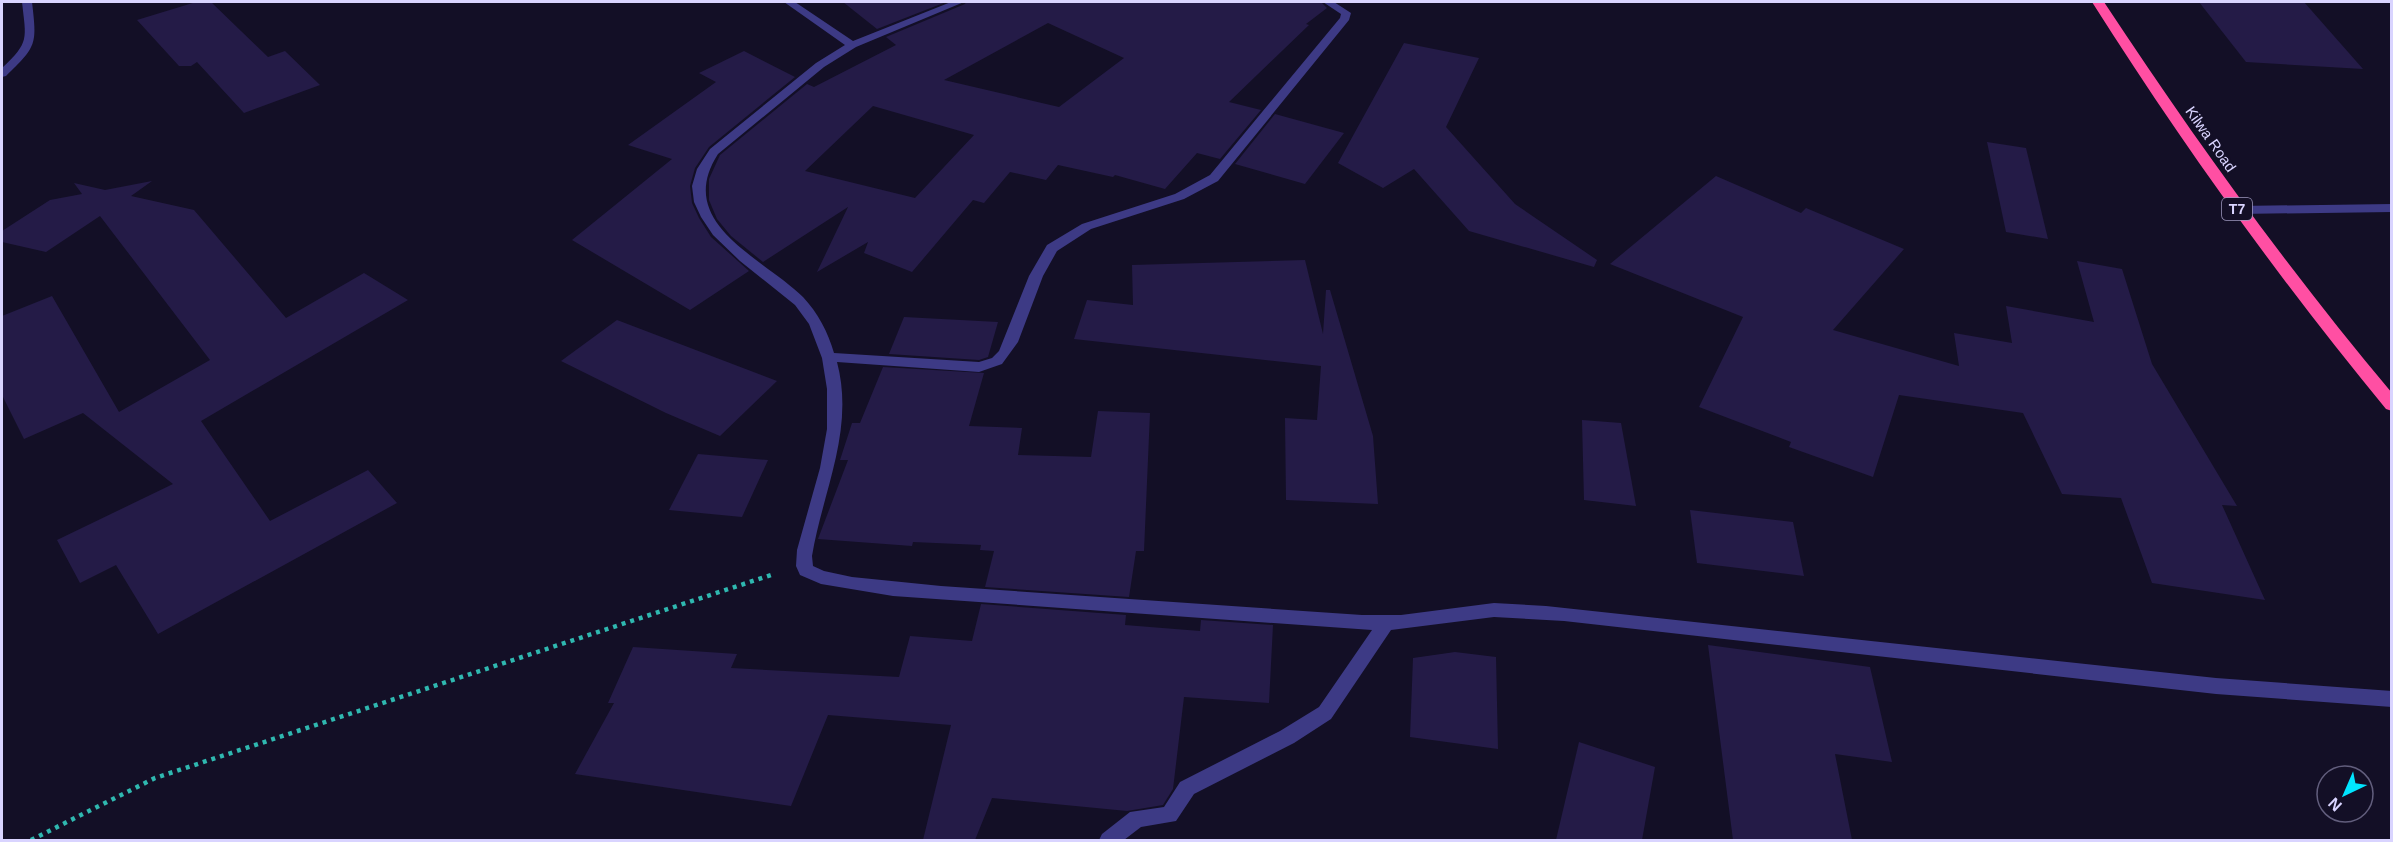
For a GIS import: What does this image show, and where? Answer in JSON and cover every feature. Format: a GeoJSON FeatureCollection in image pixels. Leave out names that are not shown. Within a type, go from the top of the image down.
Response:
{"type":"FeatureCollection","features":[{"type":"Feature","properties":{"kind":"highway","name":"Kilwa Road"},"geometry":{"type":"LineString","coordinates":[[2098,2],[2135,61],[2238,210],[2391,405]]}},
{"type":"Feature","properties":{"kind":"street"},"geometry":{"type":"LineString","coordinates":[[2,74],[24,53],[31,38],[27,2]]}},
{"type":"Feature","properties":{"kind":"street"},"geometry":{"type":"LineString","coordinates":[[789,2],[852,45]]}},
{"type":"Feature","properties":{"kind":"street"},"geometry":{"type":"LineString","coordinates":[[958,2],[852,45],[820,65],[714,152],[703,164],[699,174],[699,202],[704,214],[732,246],[758,270],[793,295],[809,312],[823,338],[836,392],[837,424],[803,565],[808,573],[831,581],[945,593],[1386,623],[1503,609],[1745,633],[2170,681],[2338,697],[2391,699]]}},
{"type":"Feature","properties":{"kind":"street"},"geometry":{"type":"LineString","coordinates":[[828,357],[979,367],[997,361],[1008,350],[1038,270],[1052,248],[1083,227],[1127,210],[1185,194],[1202,187],[1214,178],[1345,18],[1346,14],[1342,9],[1328,2]]}},
{"type":"Feature","properties":{"kind":"street"},"geometry":{"type":"LineString","coordinates":[[2238,210],[2391,208]]}},
{"type":"Feature","properties":{"kind":"street"},"geometry":{"type":"LineString","coordinates":[[1109,840],[1137,818],[1169,815],[1187,788],[1295,733],[1325,713],[1386,623]]}},
{"type":"Feature","properties":{"kind":"path"},"geometry":{"type":"LineString","coordinates":[[31,840],[155,778],[803,565]]}},
{"type":"Feature","properties":{"kind":"building"},"geometry":{"type":"Polygon","coordinates":[[[196,2],[211,2],[268,57],[285,51],[320,85],[244,113],[197,62],[191,66],[179,66],[137,20],[196,2]]]}},
{"type":"Feature","properties":{"kind":"building"},"geometry":{"type":"Polygon","coordinates":[[[843,2],[946,2],[877,29],[843,2]]]}},
{"type":"Feature","properties":{"kind":"building"},"geometry":{"type":"Polygon","coordinates":[[[966,2],[1321,2],[1327,8],[1306,24],[1309,25],[1229,102],[1261,110],[1220,159],[1197,153],[1165,189],[1115,175],[1113,177],[1058,165],[1046,180],[1010,172],[984,203],[973,200],[912,272],[864,253],[868,242],[817,272],[848,207],[763,262],[731,236],[717,219],[709,200],[709,179],[720,155],[807,84],[814,87],[896,45],[886,37],[966,2]],[[1048,23],[944,80],[1059,107],[1124,58],[1048,23]],[[873,106],[805,171],[915,198],[974,135],[873,106]]]}},
{"type":"Feature","properties":{"kind":"building"},"geometry":{"type":"Polygon","coordinates":[[[2199,2],[2304,2],[2363,69],[2246,62],[2199,2]]]}},
{"type":"Feature","properties":{"kind":"building"},"geometry":{"type":"Polygon","coordinates":[[[1404,43],[1479,58],[1446,127],[1515,204],[1597,260],[1594,267],[1469,231],[1414,169],[1383,188],[1338,163],[1404,43]]]}},
{"type":"Feature","properties":{"kind":"building"},"geometry":{"type":"Polygon","coordinates":[[[744,51],[795,77],[709,147],[695,168],[690,186],[692,203],[699,218],[711,237],[749,271],[690,310],[572,240],[672,159],[628,145],[716,82],[699,73],[744,51]]]}},
{"type":"Feature","properties":{"kind":"building"},"geometry":{"type":"Polygon","coordinates":[[[1275,114],[1344,133],[1305,184],[1235,164],[1275,114]]]}},
{"type":"Feature","properties":{"kind":"building"},"geometry":{"type":"Polygon","coordinates":[[[1987,142],[2026,148],[2048,239],[2006,232],[1987,142]]]}},
{"type":"Feature","properties":{"kind":"building"},"geometry":{"type":"Polygon","coordinates":[[[1716,176],[1801,213],[1806,208],[1904,249],[1833,330],[1959,366],[1954,333],[2012,343],[2006,306],[2094,322],[2077,261],[2122,269],[2152,364],[2237,506],[2222,505],[2265,600],[2152,583],[2121,498],[2062,494],[2023,413],[1899,395],[1873,477],[1789,447],[1791,442],[1699,407],[1743,317],[1610,264],[1716,176]]]}},
{"type":"Feature","properties":{"kind":"building"},"geometry":{"type":"Polygon","coordinates":[[[152,181],[131,196],[194,210],[286,318],[364,273],[408,300],[201,421],[270,521],[368,470],[397,503],[158,634],[116,565],[80,583],[57,540],[173,484],[83,413],[24,439],[2,395],[2,316],[52,296],[119,412],[210,360],[100,216],[46,252],[2,242],[2,231],[50,200],[82,194],[74,183],[105,190],[152,181]]]}},
{"type":"Feature","properties":{"kind":"building"},"geometry":{"type":"Polygon","coordinates":[[[1305,260],[1323,334],[1326,290],[1330,290],[1373,436],[1378,504],[1286,500],[1285,418],[1317,420],[1321,366],[1074,339],[1087,300],[1133,305],[1132,265],[1305,260]]]}},
{"type":"Feature","properties":{"kind":"building"},"geometry":{"type":"Polygon","coordinates":[[[904,317],[998,322],[988,357],[979,360],[889,354],[904,317]]]}},
{"type":"Feature","properties":{"kind":"building"},"geometry":{"type":"Polygon","coordinates":[[[617,320],[777,381],[720,436],[666,413],[561,361],[617,320]]]}},
{"type":"Feature","properties":{"kind":"building"},"geometry":{"type":"Polygon","coordinates":[[[883,367],[984,373],[969,426],[1022,428],[1018,455],[1091,457],[1098,411],[1150,413],[1144,551],[1136,551],[1129,597],[985,587],[994,551],[980,550],[981,545],[913,542],[912,546],[818,539],[848,460],[840,460],[852,423],[860,423],[883,367]]]}},
{"type":"Feature","properties":{"kind":"building"},"geometry":{"type":"Polygon","coordinates":[[[1582,420],[1621,423],[1636,506],[1584,500],[1582,420]]]}},
{"type":"Feature","properties":{"kind":"building"},"geometry":{"type":"Polygon","coordinates":[[[698,454],[768,460],[742,517],[669,510],[698,454]]]}},
{"type":"Feature","properties":{"kind":"building"},"geometry":{"type":"Polygon","coordinates":[[[1690,510],[1793,522],[1804,576],[1697,563],[1690,510]]]}},
{"type":"Feature","properties":{"kind":"building"},"geometry":{"type":"Polygon","coordinates":[[[981,604],[1126,615],[1125,625],[1200,631],[1201,620],[1273,625],[1269,703],[1184,697],[1173,789],[1163,805],[1127,811],[992,798],[975,840],[923,840],[951,725],[828,715],[791,806],[575,774],[614,703],[608,703],[633,647],[737,654],[731,668],[899,677],[910,636],[972,641],[981,604]]]}},
{"type":"Feature","properties":{"kind":"building"},"geometry":{"type":"Polygon","coordinates":[[[1708,645],[1870,667],[1892,762],[1835,754],[1852,840],[1733,840],[1708,645]]]}},
{"type":"Feature","properties":{"kind":"building"},"geometry":{"type":"Polygon","coordinates":[[[1455,652],[1496,657],[1498,749],[1410,737],[1413,658],[1455,652]]]}},
{"type":"Feature","properties":{"kind":"building"},"geometry":{"type":"Polygon","coordinates":[[[1579,742],[1655,767],[1642,840],[1556,840],[1579,742]]]}}]}
